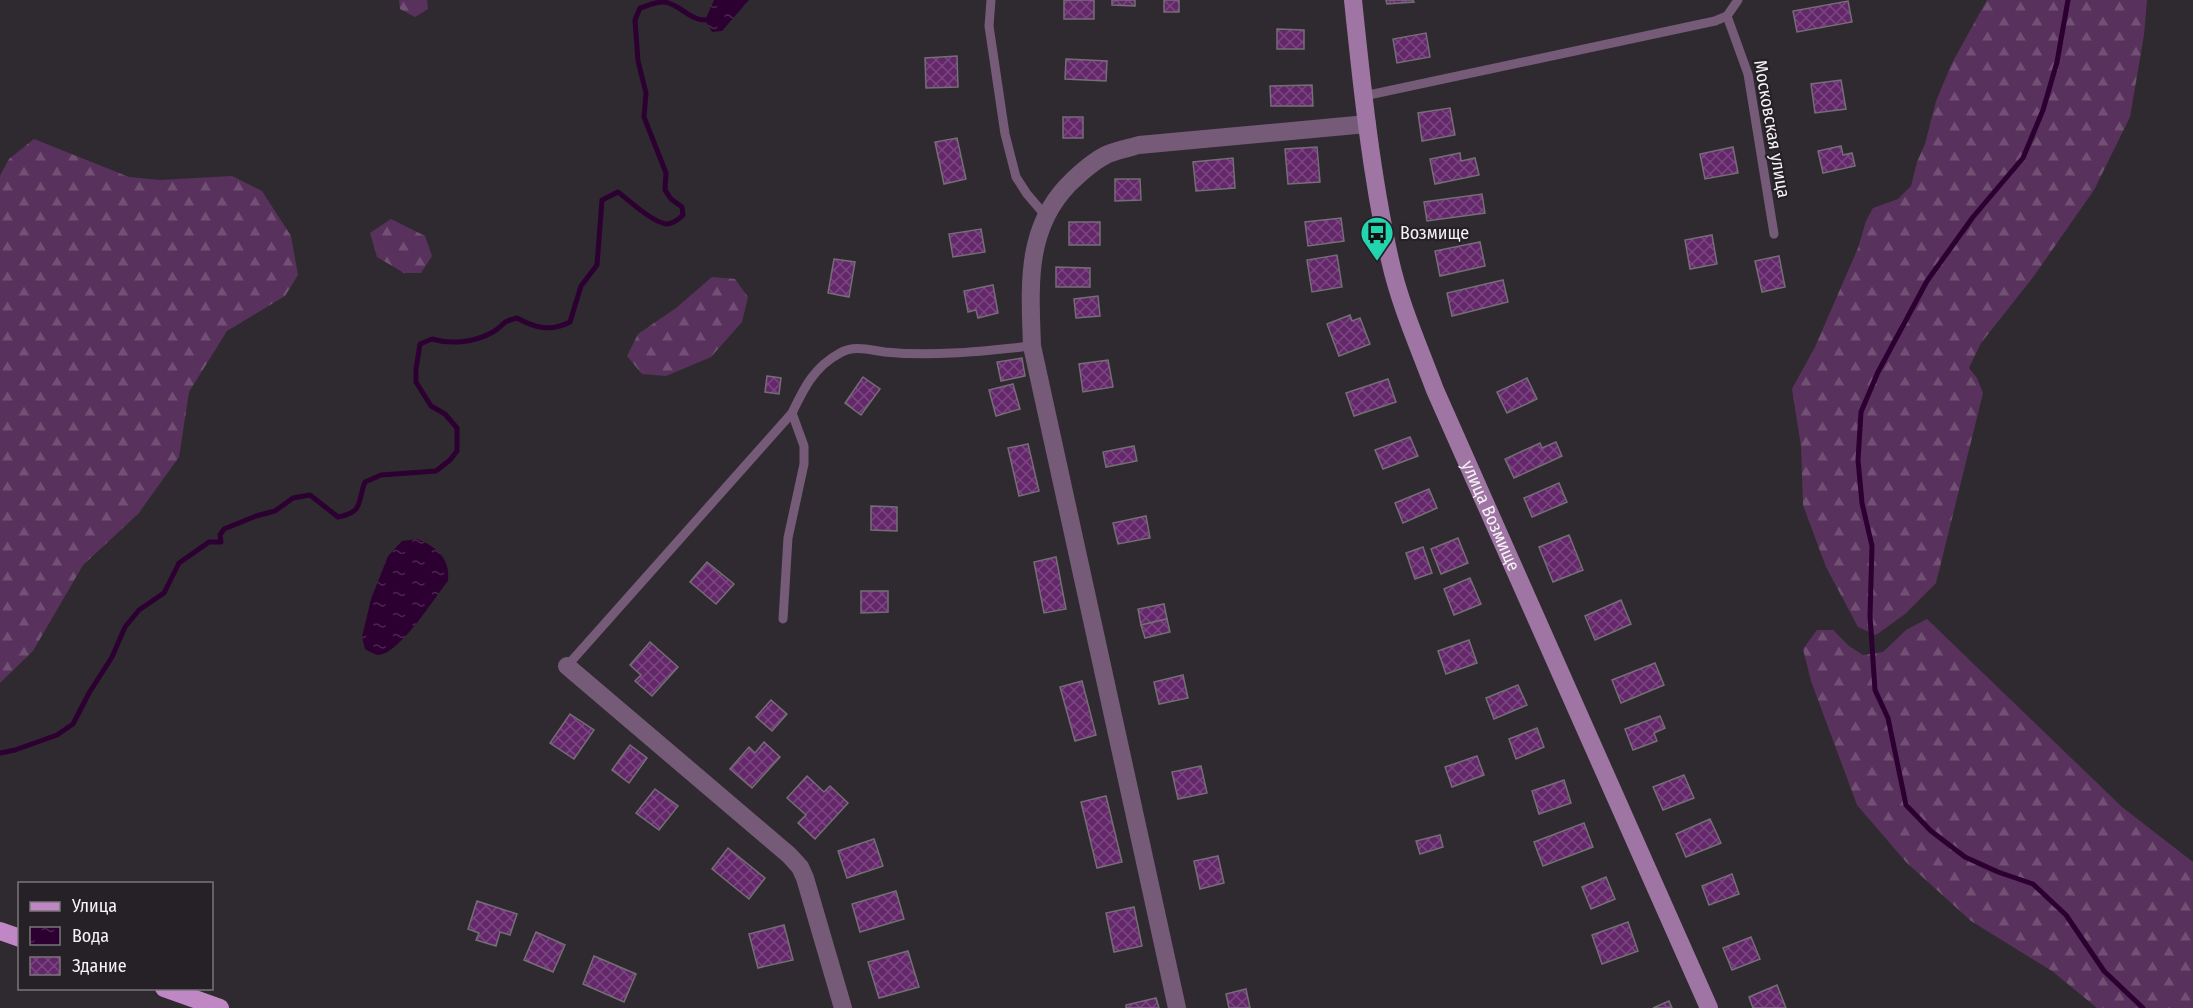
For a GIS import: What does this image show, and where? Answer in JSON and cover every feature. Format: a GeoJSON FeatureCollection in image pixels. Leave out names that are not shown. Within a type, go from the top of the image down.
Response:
{"type":"FeatureCollection","features":[{"type":"Feature","properties":{"kind":"main road","name":"улица Возмище"},"geometry":{"type":"LineString","coordinates":[[1353,0],[1367,124],[1391,261],[1404,307],[1431,380],[1709,1008]]}},
{"type":"Feature","properties":{"kind":"main road"},"geometry":{"type":"LineString","coordinates":[[0,931],[18,937]]}},
{"type":"Feature","properties":{"kind":"main road"},"geometry":{"type":"LineString","coordinates":[[170,990],[220,1008]]}},
{"type":"Feature","properties":{"kind":"street"},"geometry":{"type":"LineString","coordinates":[[1178,1008],[1032,345],[1032,259],[1045,215],[1059,194],[1081,171],[1108,154],[1139,145],[1367,124]]}},
{"type":"Feature","properties":{"kind":"street"},"geometry":{"type":"LineString","coordinates":[[567,666],[789,855],[800,867],[843,1008]]}},
{"type":"Feature","properties":{"kind":"lane"},"geometry":{"type":"LineString","coordinates":[[991,0],[989,26],[1005,134],[1016,177],[1045,215]]}},
{"type":"Feature","properties":{"kind":"lane"},"geometry":{"type":"LineString","coordinates":[[1364,96],[1705,23],[1728,16],[1738,0]]}},
{"type":"Feature","properties":{"kind":"lane","name":"Московская улица"},"geometry":{"type":"LineString","coordinates":[[1728,16],[1748,74],[1774,234]]}},
{"type":"Feature","properties":{"kind":"lane"},"geometry":{"type":"LineString","coordinates":[[567,666],[792,413],[807,381],[821,366],[841,352],[858,348],[933,354],[1032,345]]}},
{"type":"Feature","properties":{"kind":"lane"},"geometry":{"type":"LineString","coordinates":[[783,619],[788,538],[804,464],[804,446],[792,413]]}},
{"type":"Feature","properties":{"kind":"green space"},"geometry":{"type":"Polygon","coordinates":[[[399,0],[427,0],[428,9],[415,17],[400,9],[399,0]]]}},
{"type":"Feature","properties":{"kind":"green space"},"geometry":{"type":"Polygon","coordinates":[[[1987,0],[2147,0],[2144,35],[2130,117],[2094,190],[2034,276],[1981,343],[1969,368],[1977,378],[1983,393],[1936,583],[1905,614],[1876,635],[1858,627],[1826,567],[1803,505],[1801,446],[1792,389],[1815,347],[1873,208],[1898,199],[1911,186],[1936,101],[1952,63],[1987,0]]]}},
{"type":"Feature","properties":{"kind":"green space"},"geometry":{"type":"Polygon","coordinates":[[[34,139],[129,177],[161,180],[232,176],[262,191],[291,236],[298,275],[285,296],[227,331],[189,392],[179,457],[138,514],[83,565],[33,651],[0,683],[0,176],[9,159],[34,139]]]}},
{"type":"Feature","properties":{"kind":"green space"},"geometry":{"type":"Polygon","coordinates":[[[391,219],[425,236],[432,256],[421,273],[404,273],[377,257],[370,233],[391,219]]]}},
{"type":"Feature","properties":{"kind":"green space"},"geometry":{"type":"Polygon","coordinates":[[[712,277],[735,279],[748,297],[742,322],[711,357],[666,376],[642,374],[627,356],[638,334],[676,308],[712,277]]]}},
{"type":"Feature","properties":{"kind":"green space"},"geometry":{"type":"Polygon","coordinates":[[[1927,619],[2122,807],[2193,862],[2193,1008],[2097,1008],[2052,971],[1971,921],[1906,862],[1857,805],[1811,681],[1803,649],[1817,630],[1833,630],[1849,646],[1863,655],[1883,652],[1906,630],[1927,619]]]}},
{"type":"Feature","properties":{"kind":"water"},"geometry":{"type":"Polygon","coordinates":[[[714,0],[749,0],[722,31],[712,32],[705,20],[714,0]]]}},
{"type":"Feature","properties":{"kind":"water"},"geometry":{"type":"Polygon","coordinates":[[[417,539],[430,545],[441,554],[447,566],[448,581],[396,646],[387,652],[375,654],[365,649],[362,637],[371,599],[388,556],[402,541],[417,539]]]}},
{"type":"Feature","properties":{"kind":"building"},"geometry":{"type":"Polygon","coordinates":[[[1064,0],[1094,0],[1094,19],[1064,19],[1064,0]]]}},
{"type":"Feature","properties":{"kind":"building"},"geometry":{"type":"Polygon","coordinates":[[[1112,0],[1135,0],[1135,6],[1112,5],[1112,0]]]}},
{"type":"Feature","properties":{"kind":"building"},"geometry":{"type":"Polygon","coordinates":[[[1164,0],[1179,0],[1179,12],[1164,12],[1164,0]]]}},
{"type":"Feature","properties":{"kind":"building"},"geometry":{"type":"Polygon","coordinates":[[[1386,0],[1413,0],[1414,2],[1387,4],[1386,0]]]}},
{"type":"Feature","properties":{"kind":"building"},"geometry":{"type":"Polygon","coordinates":[[[1848,1],[1852,22],[1797,32],[1793,11],[1848,1]]]}},
{"type":"Feature","properties":{"kind":"building"},"geometry":{"type":"Polygon","coordinates":[[[1277,29],[1304,30],[1304,49],[1277,49],[1277,29]]]}},
{"type":"Feature","properties":{"kind":"building"},"geometry":{"type":"Polygon","coordinates":[[[1426,33],[1430,57],[1397,63],[1393,39],[1426,33]]]}},
{"type":"Feature","properties":{"kind":"building"},"geometry":{"type":"Polygon","coordinates":[[[957,56],[958,87],[926,88],[925,58],[957,56]]]}},
{"type":"Feature","properties":{"kind":"building"},"geometry":{"type":"Polygon","coordinates":[[[1066,59],[1107,61],[1106,81],[1065,79],[1066,59]]]}},
{"type":"Feature","properties":{"kind":"building"},"geometry":{"type":"Polygon","coordinates":[[[1841,80],[1846,109],[1815,113],[1811,84],[1841,80]]]}},
{"type":"Feature","properties":{"kind":"building"},"geometry":{"type":"Polygon","coordinates":[[[1312,85],[1313,106],[1271,106],[1270,86],[1312,85]]]}},
{"type":"Feature","properties":{"kind":"building"},"geometry":{"type":"Polygon","coordinates":[[[1450,108],[1455,135],[1422,141],[1418,113],[1450,108]]]}},
{"type":"Feature","properties":{"kind":"building"},"geometry":{"type":"Polygon","coordinates":[[[1063,117],[1083,117],[1083,138],[1063,138],[1063,117]]]}},
{"type":"Feature","properties":{"kind":"building"},"geometry":{"type":"Polygon","coordinates":[[[957,138],[966,179],[944,184],[935,142],[957,138]]]}},
{"type":"Feature","properties":{"kind":"building"},"geometry":{"type":"Polygon","coordinates":[[[1841,146],[1843,155],[1852,153],[1855,166],[1823,173],[1818,151],[1841,146]]]}},
{"type":"Feature","properties":{"kind":"building"},"geometry":{"type":"Polygon","coordinates":[[[1317,147],[1320,182],[1288,184],[1285,149],[1317,147]]]}},
{"type":"Feature","properties":{"kind":"building"},"geometry":{"type":"Polygon","coordinates":[[[1733,147],[1738,173],[1705,179],[1700,154],[1733,147]]]}},
{"type":"Feature","properties":{"kind":"building"},"geometry":{"type":"Polygon","coordinates":[[[1460,153],[1461,161],[1475,158],[1479,175],[1435,184],[1430,159],[1460,153]]]}},
{"type":"Feature","properties":{"kind":"building"},"geometry":{"type":"Polygon","coordinates":[[[1233,158],[1235,188],[1196,191],[1193,162],[1233,158]]]}},
{"type":"Feature","properties":{"kind":"building"},"geometry":{"type":"Polygon","coordinates":[[[1115,179],[1140,179],[1141,200],[1115,201],[1115,179]]]}},
{"type":"Feature","properties":{"kind":"building"},"geometry":{"type":"Polygon","coordinates":[[[1482,194],[1485,213],[1427,221],[1424,202],[1482,194]]]}},
{"type":"Feature","properties":{"kind":"building"},"geometry":{"type":"Polygon","coordinates":[[[1341,218],[1344,241],[1308,246],[1305,222],[1341,218]]]}},
{"type":"Feature","properties":{"kind":"building"},"geometry":{"type":"Polygon","coordinates":[[[1069,222],[1100,222],[1100,245],[1069,245],[1069,222]]]}},
{"type":"Feature","properties":{"kind":"building"},"geometry":{"type":"Polygon","coordinates":[[[981,229],[985,252],[953,257],[949,234],[981,229]]]}},
{"type":"Feature","properties":{"kind":"building"},"geometry":{"type":"Polygon","coordinates":[[[1712,235],[1717,264],[1690,269],[1685,240],[1712,235]]]}},
{"type":"Feature","properties":{"kind":"building"},"geometry":{"type":"Polygon","coordinates":[[[1480,242],[1485,266],[1440,276],[1435,251],[1480,242]]]}},
{"type":"Feature","properties":{"kind":"building"},"geometry":{"type":"Polygon","coordinates":[[[1337,255],[1342,287],[1312,292],[1307,260],[1337,255]]]}},
{"type":"Feature","properties":{"kind":"building"},"geometry":{"type":"Polygon","coordinates":[[[1779,256],[1785,287],[1762,292],[1755,261],[1779,256]]]}},
{"type":"Feature","properties":{"kind":"building"},"geometry":{"type":"Polygon","coordinates":[[[834,259],[855,262],[849,297],[828,293],[834,259]]]}},
{"type":"Feature","properties":{"kind":"building"},"geometry":{"type":"Polygon","coordinates":[[[1056,267],[1090,268],[1090,287],[1056,287],[1056,267]]]}},
{"type":"Feature","properties":{"kind":"building"},"geometry":{"type":"Polygon","coordinates":[[[1503,280],[1508,302],[1452,316],[1447,293],[1503,280]]]}},
{"type":"Feature","properties":{"kind":"building"},"geometry":{"type":"Polygon","coordinates":[[[993,285],[998,313],[978,318],[976,310],[968,312],[964,291],[993,285]]]}},
{"type":"Feature","properties":{"kind":"building"},"geometry":{"type":"Polygon","coordinates":[[[1098,296],[1100,316],[1076,318],[1074,299],[1098,296]]]}},
{"type":"Feature","properties":{"kind":"building"},"geometry":{"type":"Polygon","coordinates":[[[1350,315],[1352,321],[1360,318],[1370,344],[1339,356],[1327,324],[1350,315]]]}},
{"type":"Feature","properties":{"kind":"building"},"geometry":{"type":"Polygon","coordinates":[[[1022,358],[1025,376],[1001,381],[997,362],[1022,358]]]}},
{"type":"Feature","properties":{"kind":"building"},"geometry":{"type":"Polygon","coordinates":[[[1108,360],[1113,387],[1083,392],[1079,364],[1108,360]]]}},
{"type":"Feature","properties":{"kind":"building"},"geometry":{"type":"Polygon","coordinates":[[[767,376],[781,378],[779,394],[765,392],[767,376]]]}},
{"type":"Feature","properties":{"kind":"building"},"geometry":{"type":"Polygon","coordinates":[[[863,377],[880,389],[861,415],[845,403],[863,377]]]}},
{"type":"Feature","properties":{"kind":"building"},"geometry":{"type":"Polygon","coordinates":[[[1527,378],[1537,399],[1507,413],[1497,392],[1527,378]]]}},
{"type":"Feature","properties":{"kind":"building"},"geometry":{"type":"Polygon","coordinates":[[[1388,379],[1396,402],[1354,416],[1346,393],[1388,379]]]}},
{"type":"Feature","properties":{"kind":"building"},"geometry":{"type":"Polygon","coordinates":[[[1013,384],[1020,409],[996,416],[989,390],[1013,384]]]}},
{"type":"Feature","properties":{"kind":"building"},"geometry":{"type":"Polygon","coordinates":[[[1410,437],[1418,456],[1383,469],[1375,450],[1410,437]]]}},
{"type":"Feature","properties":{"kind":"building"},"geometry":{"type":"Polygon","coordinates":[[[1556,442],[1562,456],[1514,478],[1505,459],[1540,443],[1542,448],[1556,442]]]}},
{"type":"Feature","properties":{"kind":"building"},"geometry":{"type":"Polygon","coordinates":[[[1028,444],[1039,491],[1019,496],[1008,448],[1028,444]]]}},
{"type":"Feature","properties":{"kind":"building"},"geometry":{"type":"Polygon","coordinates":[[[1134,446],[1137,461],[1106,467],[1103,452],[1134,446]]]}},
{"type":"Feature","properties":{"kind":"building"},"geometry":{"type":"Polygon","coordinates":[[[1559,483],[1567,502],[1532,517],[1524,498],[1559,483]]]}},
{"type":"Feature","properties":{"kind":"building"},"geometry":{"type":"Polygon","coordinates":[[[1429,489],[1437,508],[1403,523],[1395,503],[1429,489]]]}},
{"type":"Feature","properties":{"kind":"building"},"geometry":{"type":"Polygon","coordinates":[[[871,506],[897,507],[897,531],[871,530],[871,506]]]}},
{"type":"Feature","properties":{"kind":"building"},"geometry":{"type":"Polygon","coordinates":[[[1146,516],[1150,538],[1118,544],[1113,523],[1146,516]]]}},
{"type":"Feature","properties":{"kind":"building"},"geometry":{"type":"Polygon","coordinates":[[[1569,535],[1583,570],[1553,582],[1539,547],[1569,535]]]}},
{"type":"Feature","properties":{"kind":"building"},"geometry":{"type":"Polygon","coordinates":[[[1458,538],[1468,563],[1441,574],[1431,549],[1458,538]]]}},
{"type":"Feature","properties":{"kind":"building"},"geometry":{"type":"Polygon","coordinates":[[[1423,547],[1432,573],[1415,579],[1406,553],[1423,547]]]}},
{"type":"Feature","properties":{"kind":"building"},"geometry":{"type":"Polygon","coordinates":[[[1056,557],[1066,609],[1044,613],[1034,562],[1056,557]]]}},
{"type":"Feature","properties":{"kind":"building"},"geometry":{"type":"Polygon","coordinates":[[[707,562],[734,584],[716,604],[690,582],[707,562]]]}},
{"type":"Feature","properties":{"kind":"building"},"geometry":{"type":"Polygon","coordinates":[[[1470,578],[1481,604],[1454,615],[1444,589],[1470,578]]]}},
{"type":"Feature","properties":{"kind":"building"},"geometry":{"type":"Polygon","coordinates":[[[861,591],[888,591],[888,612],[861,613],[861,591]]]}},
{"type":"Feature","properties":{"kind":"building"},"geometry":{"type":"Polygon","coordinates":[[[1621,600],[1631,624],[1595,640],[1585,616],[1621,600]]]}},
{"type":"Feature","properties":{"kind":"building"},"geometry":{"type":"Polygon","coordinates":[[[1164,604],[1167,619],[1141,625],[1138,609],[1164,604]]]}},
{"type":"Feature","properties":{"kind":"building"},"geometry":{"type":"Polygon","coordinates":[[[1167,619],[1170,632],[1145,638],[1141,625],[1167,619]]]}},
{"type":"Feature","properties":{"kind":"building"},"geometry":{"type":"Polygon","coordinates":[[[1469,640],[1477,663],[1446,674],[1438,651],[1469,640]]]}},
{"type":"Feature","properties":{"kind":"building"},"geometry":{"type":"Polygon","coordinates":[[[650,642],[678,667],[652,696],[635,681],[641,675],[630,665],[650,642]]]}},
{"type":"Feature","properties":{"kind":"building"},"geometry":{"type":"Polygon","coordinates":[[[1655,663],[1664,685],[1621,703],[1612,680],[1655,663]]]}},
{"type":"Feature","properties":{"kind":"building"},"geometry":{"type":"Polygon","coordinates":[[[1183,675],[1188,698],[1159,704],[1154,682],[1183,675]]]}},
{"type":"Feature","properties":{"kind":"building"},"geometry":{"type":"Polygon","coordinates":[[[1082,681],[1096,735],[1075,741],[1060,687],[1082,681]]]}},
{"type":"Feature","properties":{"kind":"building"},"geometry":{"type":"Polygon","coordinates":[[[1518,685],[1527,705],[1494,719],[1486,698],[1518,685]]]}},
{"type":"Feature","properties":{"kind":"building"},"geometry":{"type":"Polygon","coordinates":[[[771,700],[787,714],[772,731],[756,717],[771,700]]]}},
{"type":"Feature","properties":{"kind":"building"},"geometry":{"type":"Polygon","coordinates":[[[570,714],[594,730],[574,759],[550,743],[570,714]]]}},
{"type":"Feature","properties":{"kind":"building"},"geometry":{"type":"Polygon","coordinates":[[[1660,716],[1665,728],[1654,733],[1657,741],[1633,750],[1625,729],[1660,716]]]}},
{"type":"Feature","properties":{"kind":"building"},"geometry":{"type":"Polygon","coordinates":[[[1537,728],[1544,747],[1516,759],[1509,739],[1537,728]]]}},
{"type":"Feature","properties":{"kind":"building"},"geometry":{"type":"Polygon","coordinates":[[[764,742],[780,757],[752,788],[730,769],[749,747],[755,753],[764,742]]]}},
{"type":"Feature","properties":{"kind":"building"},"geometry":{"type":"Polygon","coordinates":[[[630,745],[647,758],[629,783],[612,770],[630,745]]]}},
{"type":"Feature","properties":{"kind":"building"},"geometry":{"type":"Polygon","coordinates":[[[1477,756],[1484,775],[1452,787],[1445,767],[1477,756]]]}},
{"type":"Feature","properties":{"kind":"building"},"geometry":{"type":"Polygon","coordinates":[[[1201,766],[1207,793],[1178,799],[1172,772],[1201,766]]]}},
{"type":"Feature","properties":{"kind":"building"},"geometry":{"type":"Polygon","coordinates":[[[1684,775],[1694,798],[1663,810],[1653,787],[1684,775]]]}},
{"type":"Feature","properties":{"kind":"building"},"geometry":{"type":"Polygon","coordinates":[[[807,776],[824,792],[830,786],[848,803],[815,839],[798,823],[806,815],[787,798],[807,776]]]}},
{"type":"Feature","properties":{"kind":"building"},"geometry":{"type":"Polygon","coordinates":[[[1564,780],[1571,803],[1539,814],[1532,791],[1564,780]]]}},
{"type":"Feature","properties":{"kind":"building"},"geometry":{"type":"Polygon","coordinates":[[[655,789],[678,806],[659,830],[636,813],[655,789]]]}},
{"type":"Feature","properties":{"kind":"building"},"geometry":{"type":"Polygon","coordinates":[[[1106,796],[1122,862],[1097,868],[1081,802],[1106,796]]]}},
{"type":"Feature","properties":{"kind":"building"},"geometry":{"type":"Polygon","coordinates":[[[1710,819],[1721,843],[1686,857],[1676,834],[1710,819]]]}},
{"type":"Feature","properties":{"kind":"building"},"geometry":{"type":"Polygon","coordinates":[[[1584,823],[1593,847],[1543,866],[1534,842],[1584,823]]]}},
{"type":"Feature","properties":{"kind":"building"},"geometry":{"type":"Polygon","coordinates":[[[1440,835],[1443,847],[1420,854],[1416,841],[1440,835]]]}},
{"type":"Feature","properties":{"kind":"building"},"geometry":{"type":"Polygon","coordinates":[[[874,839],[883,866],[847,878],[838,851],[874,839]]]}},
{"type":"Feature","properties":{"kind":"building"},"geometry":{"type":"Polygon","coordinates":[[[728,848],[765,878],[749,899],[712,869],[728,848]]]}},
{"type":"Feature","properties":{"kind":"building"},"geometry":{"type":"Polygon","coordinates":[[[1218,856],[1224,883],[1200,889],[1194,861],[1218,856]]]}},
{"type":"Feature","properties":{"kind":"building"},"geometry":{"type":"Polygon","coordinates":[[[1732,874],[1739,894],[1709,905],[1702,886],[1732,874]]]}},
{"type":"Feature","properties":{"kind":"building"},"geometry":{"type":"Polygon","coordinates":[[[1606,877],[1615,899],[1591,909],[1582,887],[1606,877]]]}},
{"type":"Feature","properties":{"kind":"building"},"geometry":{"type":"Polygon","coordinates":[[[896,891],[904,919],[860,932],[852,904],[896,891]]]}},
{"type":"Feature","properties":{"kind":"building"},"geometry":{"type":"Polygon","coordinates":[[[477,901],[517,914],[510,935],[500,932],[496,946],[476,940],[479,933],[468,929],[477,901]]]}},
{"type":"Feature","properties":{"kind":"building"},"geometry":{"type":"Polygon","coordinates":[[[1134,907],[1142,946],[1114,952],[1106,913],[1134,907]]]}},
{"type":"Feature","properties":{"kind":"building"},"geometry":{"type":"Polygon","coordinates":[[[1628,922],[1638,951],[1602,964],[1592,935],[1628,922]]]}},
{"type":"Feature","properties":{"kind":"building"},"geometry":{"type":"Polygon","coordinates":[[[784,925],[793,960],[758,968],[749,934],[784,925]]]}},
{"type":"Feature","properties":{"kind":"building"},"geometry":{"type":"Polygon","coordinates":[[[536,932],[565,945],[553,972],[524,960],[536,932]]]}},
{"type":"Feature","properties":{"kind":"building"},"geometry":{"type":"Polygon","coordinates":[[[1751,937],[1760,959],[1732,970],[1723,948],[1751,937]]]}},
{"type":"Feature","properties":{"kind":"building"},"geometry":{"type":"Polygon","coordinates":[[[908,951],[919,987],[879,998],[868,962],[908,951]]]}},
{"type":"Feature","properties":{"kind":"building"},"geometry":{"type":"Polygon","coordinates":[[[594,956],[636,974],[624,1002],[583,984],[594,956]]]}},
{"type":"Feature","properties":{"kind":"building"},"geometry":{"type":"Polygon","coordinates":[[[1777,985],[1786,1008],[1753,1008],[1749,997],[1777,985]]]}},
{"type":"Feature","properties":{"kind":"building"},"geometry":{"type":"Polygon","coordinates":[[[1246,989],[1250,1008],[1229,1008],[1226,994],[1246,989]]]}},
{"type":"Feature","properties":{"kind":"building"},"geometry":{"type":"Polygon","coordinates":[[[1156,998],[1159,1008],[1126,1008],[1126,1005],[1156,998]]]}},
{"type":"Feature","properties":{"kind":"building"},"geometry":{"type":"Polygon","coordinates":[[[1669,1001],[1672,1008],[1653,1008],[1669,1001]]]}},
{"type":"Feature","properties":{"kind":"waterway"},"geometry":{"type":"LineString","coordinates":[[2068,0],[2057,62],[2043,110],[2023,158],[1973,217],[1927,281],[1878,372],[1861,412],[1858,460],[1862,503],[1872,546],[1870,616],[1875,690],[1888,718],[1906,805],[1931,831],[1965,857],[2033,884],[2066,915],[2104,971],[2143,1008]]}},
{"type":"Feature","properties":{"kind":"waterway"},"geometry":{"type":"LineString","coordinates":[[0,753],[57,735],[73,724],[112,657],[125,627],[139,610],[164,593],[179,563],[209,542],[221,542],[220,535],[224,529],[275,511],[293,498],[310,495],[338,517],[346,515],[356,509],[365,482],[381,475],[436,471],[450,460],[457,451],[457,428],[445,414],[431,406],[416,382],[420,344],[432,339],[463,342],[479,338],[517,318],[543,328],[556,327],[570,322],[581,286],[597,265],[602,200],[618,192],[660,222],[671,223],[683,215],[682,207],[671,199],[665,190],[666,173],[644,117],[646,93],[638,61],[635,20],[640,8],[661,2],[670,3],[694,17],[705,20]]}},
{"type":"Feature","properties":{"kind":"place","name":"Возмище"},"geometry":{"type":"Point","coordinates":[1377,262]}}]}
